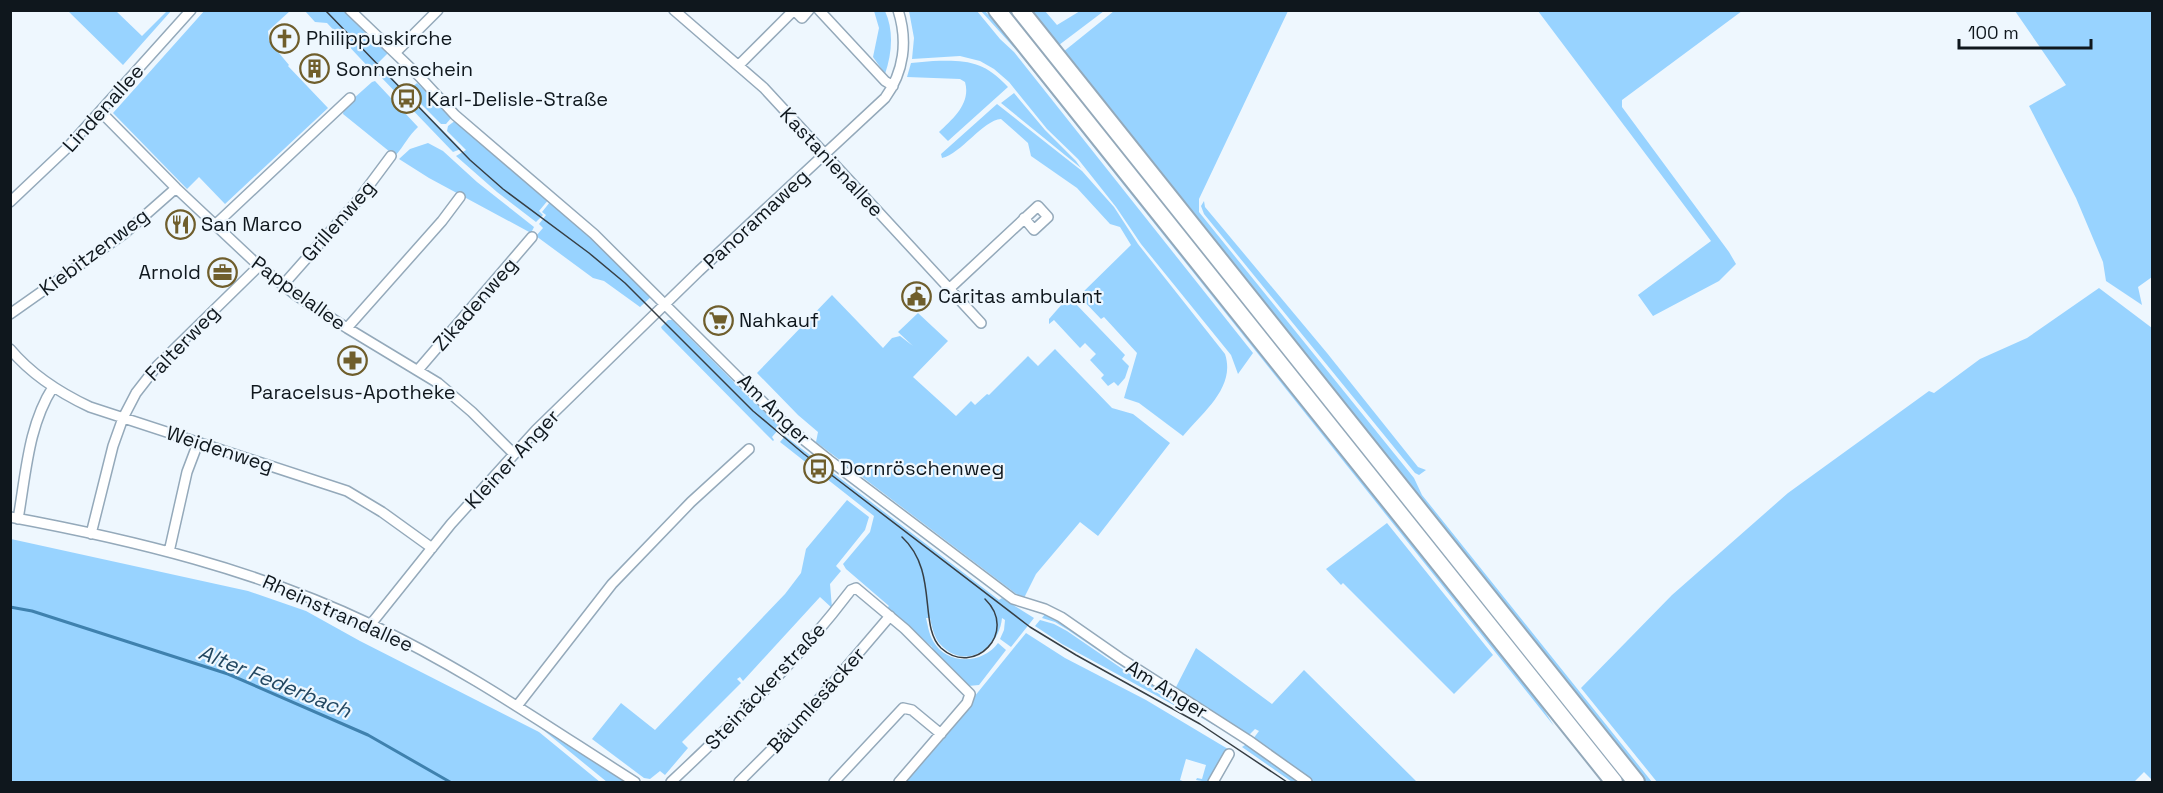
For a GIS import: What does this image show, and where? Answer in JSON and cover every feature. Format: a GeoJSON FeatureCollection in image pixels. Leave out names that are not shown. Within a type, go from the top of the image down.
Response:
{"type":"FeatureCollection","features":[{"type":"Feature","properties":{"kind":"highway"},"geometry":{"type":"LineString","coordinates":[[997,10],[1614,783]]}},
{"type":"Feature","properties":{"kind":"highway"},"geometry":{"type":"LineString","coordinates":[[1020,10],[1636,783]]}},
{"type":"Feature","properties":{"kind":"street","name":"Lindenallee"},"geometry":{"type":"LineString","coordinates":[[10,202],[44,171],[101,112],[191,10]]}},
{"type":"Feature","properties":{"kind":"street","name":"Am Anger"},"geometry":{"type":"LineString","coordinates":[[350,10],[455,115],[578,219],[718,354],[789,428],[1007,596],[1061,617],[1120,658],[1248,740],[1307,783]]}},
{"type":"Feature","properties":{"kind":"street"},"geometry":{"type":"LineString","coordinates":[[396,54],[438,10]]}},
{"type":"Feature","properties":{"kind":"street","name":"Kastanienallee"},"geometry":{"type":"LineString","coordinates":[[674,10],[739,65],[777,101],[981,323]]}},
{"type":"Feature","properties":{"kind":"street"},"geometry":{"type":"LineString","coordinates":[[739,65],[794,10],[801,18],[809,10]]}},
{"type":"Feature","properties":{"kind":"street"},"geometry":{"type":"LineString","coordinates":[[819,10],[885,81],[893,86]]}},
{"type":"Feature","properties":{"kind":"street","name":"Panoramaweg"},"geometry":{"type":"LineString","coordinates":[[665,305],[880,104],[893,86],[904,48],[904,36],[898,10]]}},
{"type":"Feature","properties":{"kind":"street"},"geometry":{"type":"LineString","coordinates":[[216,224],[350,98]]}},
{"type":"Feature","properties":{"kind":"street","name":"Pappelallee"},"geometry":{"type":"LineString","coordinates":[[101,112],[176,188],[259,266],[346,328],[418,370],[449,392],[514,454]]}},
{"type":"Feature","properties":{"kind":"street","name":"Grillenweg"},"geometry":{"type":"LineString","coordinates":[[283,285],[359,199],[391,156]]}},
{"type":"Feature","properties":{"kind":"street","name":"Kiebitzenweg"},"geometry":{"type":"LineString","coordinates":[[10,314],[125,233],[176,188]]}},
{"type":"Feature","properties":{"kind":"street"},"geometry":{"type":"LineString","coordinates":[[346,328],[460,197]]}},
{"type":"Feature","properties":{"kind":"street"},"geometry":{"type":"LineString","coordinates":[[949,289],[1024,218]]}},
{"type":"Feature","properties":{"kind":"street","name":"Zikadenweg"},"geometry":{"type":"LineString","coordinates":[[418,370],[532,237]]}},
{"type":"Feature","properties":{"kind":"street","name":"Falterweg"},"geometry":{"type":"LineString","coordinates":[[91,534],[113,446],[123,418],[136,393],[157,366],[259,266]]}},
{"type":"Feature","properties":{"kind":"street","name":"Kleiner Anger"},"geometry":{"type":"LineString","coordinates":[[371,624],[432,548],[514,454],[582,384],[665,305]]}},
{"type":"Feature","properties":{"kind":"street","name":"Weidenweg"},"geometry":{"type":"LineString","coordinates":[[10,349],[24,364],[54,387],[90,407],[346,491],[382,512],[432,548]]}},
{"type":"Feature","properties":{"kind":"street"},"geometry":{"type":"LineString","coordinates":[[14,518],[32,436],[43,406],[54,387]]}},
{"type":"Feature","properties":{"kind":"street"},"geometry":{"type":"LineString","coordinates":[[169,552],[187,472],[198,443]]}},
{"type":"Feature","properties":{"kind":"street"},"geometry":{"type":"LineString","coordinates":[[517,706],[612,584],[691,502],[749,449]]}},
{"type":"Feature","properties":{"kind":"street","name":"Rheinstrandallee"},"geometry":{"type":"LineString","coordinates":[[14,518],[169,552],[278,585],[371,624],[471,677],[634,783]]}},
{"type":"Feature","properties":{"kind":"street","name":"Steinäckerstraße"},"geometry":{"type":"LineString","coordinates":[[671,783],[762,693],[828,620],[851,590],[856,588],[890,616]]}},
{"type":"Feature","properties":{"kind":"street"},"geometry":{"type":"LineString","coordinates":[[890,616],[924,646],[932,657],[966,687],[970,694],[967,703],[899,783]]}},
{"type":"Feature","properties":{"kind":"street","name":"Bäumlesäcker"},"geometry":{"type":"LineString","coordinates":[[739,783],[803,718],[890,616]]}},
{"type":"Feature","properties":{"kind":"street"},"geometry":{"type":"LineString","coordinates":[[834,783],[903,708],[912,710],[941,734]]}},
{"type":"Feature","properties":{"kind":"street"},"geometry":{"type":"LineString","coordinates":[[1213,783],[1229,754]]}},
{"type":"Feature","properties":{"kind":"shaded area"},"geometry":{"type":"Polygon","coordinates":[[[205,10],[290,11],[268,31],[269,41],[288,66],[328,108],[225,204],[199,177],[187,189],[113,113],[205,10]]]}},
{"type":"Feature","properties":{"kind":"shaded area"},"geometry":{"type":"Polygon","coordinates":[[[68,11],[116,11],[142,36],[167,11],[171,11],[123,65],[68,11]]]}},
{"type":"Feature","properties":{"kind":"shaded area"},"geometry":{"type":"Polygon","coordinates":[[[305,11],[344,11],[388,53],[378,63],[381,66],[374,73],[327,23],[315,22],[305,11]]]}},
{"type":"Feature","properties":{"kind":"shaded area"},"geometry":{"type":"Polygon","coordinates":[[[874,11],[885,11],[890,26],[890,50],[885,74],[873,57],[879,28],[874,11]]]}},
{"type":"Feature","properties":{"kind":"shaded area"},"geometry":{"type":"Polygon","coordinates":[[[909,11],[977,11],[1014,52],[1253,353],[1238,374],[1231,355],[1141,244],[1116,207],[1078,159],[1047,129],[1009,82],[980,61],[960,56],[912,59],[914,38],[909,11]]]}},
{"type":"Feature","properties":{"kind":"shaded area"},"geometry":{"type":"Polygon","coordinates":[[[981,11],[985,11],[1012,40],[1525,680],[1554,726],[1018,52],[981,11]]]}},
{"type":"Feature","properties":{"kind":"shaded area"},"geometry":{"type":"Polygon","coordinates":[[[1005,11],[1010,11],[1626,782],[1621,782],[1005,11]]]}},
{"type":"Feature","properties":{"kind":"shaded area"},"geometry":{"type":"Polygon","coordinates":[[[1033,11],[1045,11],[1057,25],[1080,11],[1104,11],[1059,45],[1033,11]]]}},
{"type":"Feature","properties":{"kind":"shaded area"},"geometry":{"type":"Polygon","coordinates":[[[1114,11],[1288,11],[1199,199],[1199,212],[1414,478],[1422,495],[1652,782],[1645,782],[1063,52],[1114,11]]]}},
{"type":"Feature","properties":{"kind":"shaded area"},"geometry":{"type":"Polygon","coordinates":[[[1538,11],[1742,11],[1622,100],[1622,107],[1736,264],[1719,281],[1653,316],[1638,295],[1711,241],[1538,11]]]}},
{"type":"Feature","properties":{"kind":"shaded area"},"geometry":{"type":"Polygon","coordinates":[[[2015,11],[2152,11],[2152,277],[2138,287],[2142,305],[2106,281],[2103,262],[2076,198],[2029,106],[2066,85],[2015,11]]]}},
{"type":"Feature","properties":{"kind":"shaded area"},"geometry":{"type":"Polygon","coordinates":[[[965,62],[983,67],[1008,87],[948,141],[939,132],[960,110],[966,97],[965,82],[960,79],[907,77],[911,63],[965,62]]]}},
{"type":"Feature","properties":{"kind":"shaded area"},"geometry":{"type":"Polygon","coordinates":[[[384,70],[461,149],[453,152],[379,75],[384,70]]]}},
{"type":"Feature","properties":{"kind":"shaded area"},"geometry":{"type":"Polygon","coordinates":[[[375,81],[418,127],[395,156],[343,114],[344,107],[375,81]]]}},
{"type":"Feature","properties":{"kind":"shaded area"},"geometry":{"type":"Polygon","coordinates":[[[417,83],[452,117],[446,124],[441,124],[408,91],[417,83]]]}},
{"type":"Feature","properties":{"kind":"shaded area"},"geometry":{"type":"Polygon","coordinates":[[[1014,93],[1045,130],[1081,168],[1001,103],[1014,93]]]}},
{"type":"Feature","properties":{"kind":"shaded area"},"geometry":{"type":"Polygon","coordinates":[[[997,104],[1082,171],[1114,207],[1138,244],[1225,354],[1227,366],[1222,388],[1183,436],[1139,403],[1124,398],[1137,353],[1104,317],[1101,319],[1079,296],[1131,245],[1120,227],[1110,224],[1077,188],[1031,156],[1028,143],[1001,119],[987,125],[957,150],[942,158],[941,154],[997,104]]]}},
{"type":"Feature","properties":{"kind":"shaded area"},"geometry":{"type":"Polygon","coordinates":[[[456,120],[549,199],[539,211],[543,215],[536,222],[456,156],[466,150],[447,131],[448,126],[456,120]]]}},
{"type":"Feature","properties":{"kind":"shaded area"},"geometry":{"type":"Polygon","coordinates":[[[428,143],[443,151],[477,182],[534,227],[531,233],[429,178],[399,159],[410,149],[428,143]]]}},
{"type":"Feature","properties":{"kind":"shaded area"},"geometry":{"type":"Polygon","coordinates":[[[1204,201],[1205,207],[1327,353],[1418,467],[1426,470],[1419,475],[1415,473],[1204,214],[1201,206],[1204,201]]]}},
{"type":"Feature","properties":{"kind":"shaded area"},"geometry":{"type":"Polygon","coordinates":[[[550,202],[567,213],[652,296],[640,307],[604,281],[593,278],[536,236],[543,228],[539,224],[546,215],[542,212],[550,202]]]}},
{"type":"Feature","properties":{"kind":"shaded area"},"geometry":{"type":"Polygon","coordinates":[[[2099,288],[2152,328],[2152,780],[2144,772],[2134,782],[1657,782],[1581,688],[1672,595],[1788,493],[1929,391],[1934,393],[1980,359],[2027,338],[2099,288]]]}},
{"type":"Feature","properties":{"kind":"shaded area"},"geometry":{"type":"Polygon","coordinates":[[[832,295],[883,348],[892,338],[900,336],[913,346],[898,332],[918,313],[948,341],[913,377],[956,416],[971,401],[975,405],[987,394],[989,395],[1028,356],[1038,366],[1055,349],[1112,408],[1133,414],[1170,443],[1098,536],[1080,522],[1036,574],[1024,598],[1019,596],[816,442],[818,432],[757,373],[832,295]]]}},
{"type":"Feature","properties":{"kind":"shaded area"},"geometry":{"type":"Polygon","coordinates":[[[1073,301],[1125,355],[1122,359],[1129,366],[1125,378],[1118,386],[1114,382],[1108,386],[1101,378],[1104,375],[1090,360],[1096,354],[1085,343],[1080,348],[1054,320],[1049,324],[1049,319],[1063,303],[1065,305],[1073,301]]]}},
{"type":"Feature","properties":{"kind":"shaded area"},"geometry":{"type":"Polygon","coordinates":[[[668,320],[672,320],[784,429],[781,432],[778,430],[772,437],[773,441],[662,329],[661,327],[668,320]]]}},
{"type":"Feature","properties":{"kind":"shaded area"},"geometry":{"type":"Polygon","coordinates":[[[785,436],[999,600],[1002,598],[1034,618],[1011,647],[1000,639],[1005,620],[1002,618],[994,639],[987,647],[979,653],[959,656],[949,652],[940,644],[930,618],[926,618],[933,641],[947,655],[965,659],[975,658],[991,650],[998,643],[1006,650],[979,685],[968,686],[937,659],[932,647],[846,569],[843,564],[870,532],[874,516],[780,442],[785,436]]]}},
{"type":"Feature","properties":{"kind":"shaded area"},"geometry":{"type":"Polygon","coordinates":[[[847,500],[869,517],[865,530],[836,566],[841,571],[830,584],[832,608],[820,597],[743,681],[740,677],[737,679],[741,683],[682,742],[688,748],[665,775],[660,771],[650,779],[644,778],[592,739],[621,703],[655,730],[785,594],[801,573],[806,549],[847,500]]]}},
{"type":"Feature","properties":{"kind":"shaded area"},"geometry":{"type":"Polygon","coordinates":[[[1387,523],[1493,655],[1454,694],[1343,583],[1341,585],[1326,569],[1387,523]]]}},
{"type":"Feature","properties":{"kind":"shaded area"},"geometry":{"type":"Polygon","coordinates":[[[11,539],[248,591],[306,611],[539,732],[600,782],[11,782],[11,539]]]}},
{"type":"Feature","properties":{"kind":"shaded area"},"geometry":{"type":"Polygon","coordinates":[[[1045,614],[1056,618],[1140,677],[1233,735],[1162,694],[1055,622],[1042,618],[1045,614]]]}},
{"type":"Feature","properties":{"kind":"shaded area"},"geometry":{"type":"Polygon","coordinates":[[[1040,620],[1067,631],[1181,709],[1062,644],[1035,626],[1040,620]]]}},
{"type":"Feature","properties":{"kind":"shaded area"},"geometry":{"type":"Polygon","coordinates":[[[1026,633],[1065,658],[1146,700],[1228,749],[1208,782],[1196,780],[1197,778],[1202,779],[1206,765],[1186,759],[1180,780],[1185,782],[905,782],[971,705],[970,702],[1026,633]]]}},
{"type":"Feature","properties":{"kind":"shaded area"},"geometry":{"type":"Polygon","coordinates":[[[1196,648],[1272,704],[1304,670],[1417,782],[1313,782],[1253,739],[1259,731],[1255,729],[1250,734],[1246,734],[1175,689],[1196,648]]]}},
{"type":"Feature","properties":{"kind":"shaded area"},"geometry":{"type":"Polygon","coordinates":[[[544,727],[626,782],[607,782],[542,729],[544,727]]]}},
{"type":"Feature","properties":{"kind":"shaded area"},"geometry":{"type":"Polygon","coordinates":[[[1249,745],[1301,782],[1292,782],[1242,747],[1249,745]]]}},
{"type":"Feature","properties":{"kind":"waterway","name":"Alter Federbach"},"geometry":{"type":"LineString","coordinates":[[10,607],[32,611],[228,674],[368,735],[450,782]]}},
{"type":"Feature","properties":{"kind":"tram line"},"geometry":{"type":"LineString","coordinates":[[325,10],[470,160],[503,189],[625,283],[753,411],[804,454],[1030,627],[1200,724],[1287,782]]}},
{"type":"Feature","properties":{"kind":"tram line"},"geometry":{"type":"LineString","coordinates":[[902,537],[913,551],[920,566],[925,581],[930,626],[941,648],[954,656],[967,658],[988,647],[995,637],[997,625],[994,612],[985,599]]}},
{"type":"Feature","properties":{"kind":"place","name":"Philippuskirche"},"geometry":{"type":"Point","coordinates":[285,38]}},
{"type":"Feature","properties":{"kind":"place","name":"Sonnenschein"},"geometry":{"type":"Point","coordinates":[315,69]}},
{"type":"Feature","properties":{"kind":"place","name":"Karl-Delisle-Straße"},"geometry":{"type":"Point","coordinates":[406,99]}},
{"type":"Feature","properties":{"kind":"place","name":"San Marco"},"geometry":{"type":"Point","coordinates":[180,224]}},
{"type":"Feature","properties":{"kind":"place","name":"Arnold"},"geometry":{"type":"Point","coordinates":[222,272]}},
{"type":"Feature","properties":{"kind":"place","name":"Caritas ambulant"},"geometry":{"type":"Point","coordinates":[917,296]}},
{"type":"Feature","properties":{"kind":"place","name":"Nahkauf"},"geometry":{"type":"Point","coordinates":[718,320]}},
{"type":"Feature","properties":{"kind":"place","name":"Paracelsus-Apotheke"},"geometry":{"type":"Point","coordinates":[353,361]}},
{"type":"Feature","properties":{"kind":"place","name":"Dornröschenweg"},"geometry":{"type":"Point","coordinates":[819,468]}}]}
